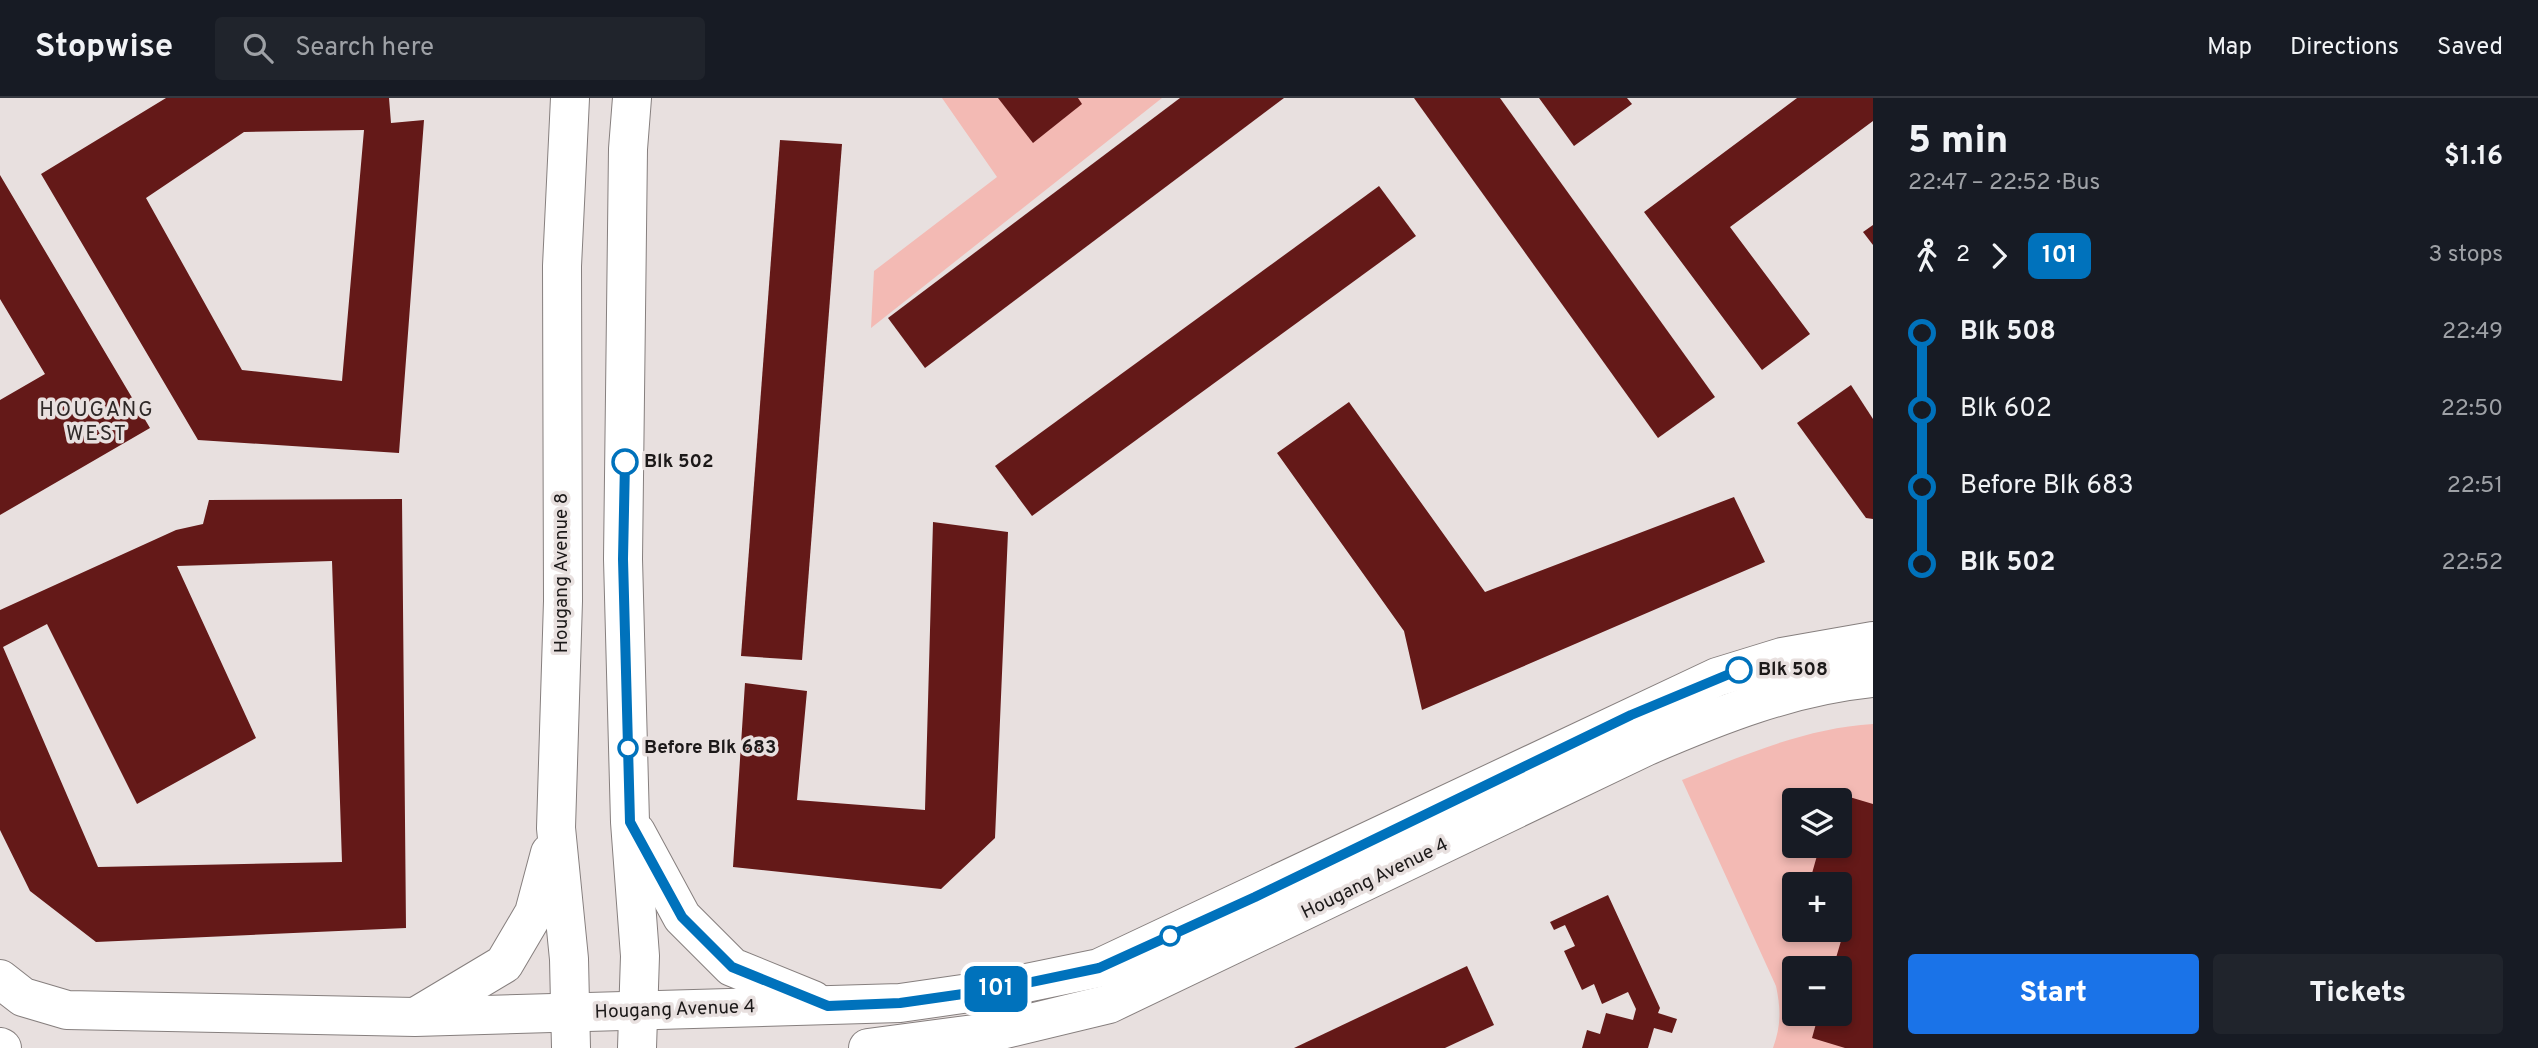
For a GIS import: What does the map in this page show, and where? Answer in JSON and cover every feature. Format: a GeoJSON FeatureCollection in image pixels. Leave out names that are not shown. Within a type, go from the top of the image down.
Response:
{"type":"FeatureCollection","features":[{"type":"Feature","properties":{"kind":"street","name":"Hougang Avenue 8"},"geometry":{"type":"LineString","coordinates":[[570,98],[562,266],[564,600],[556,828],[569,959],[570,1031]]}},
{"type":"Feature","properties":{"kind":"street"},"geometry":{"type":"LineString","coordinates":[[632,98],[628,149],[623,559],[630,822],[640,956],[637,1048]]}},
{"type":"Feature","properties":{"kind":"street","name":"Hougang Avenue 4"},"geometry":{"type":"LineString","coordinates":[[0,979],[23,997],[67,1010],[415,1017],[570,1031],[639,1010],[900,1003],[998,989],[1099,968],[1717,677],[1782,657],[1873,640]]}},
{"type":"Feature","properties":{"kind":"street","name":"Hougang Avenue 4"},"geometry":{"type":"LineString","coordinates":[[868,1048],[997,1031],[1109,1004],[1452,842],[1644,747],[1724,713],[1781,695],[1873,678]]}},
{"type":"Feature","properties":{"kind":"street"},"geometry":{"type":"LineString","coordinates":[[1435,809],[1452,842]]}},
{"type":"Feature","properties":{"kind":"street"},"geometry":{"type":"LineString","coordinates":[[630,822],[682,917],[732,967],[828,1006]]}},
{"type":"Feature","properties":{"kind":"street"},"geometry":{"type":"LineString","coordinates":[[415,1017],[504,964],[534,913],[556,828]]}},
{"type":"Feature","properties":{"kind":"shaded area"},"geometry":{"type":"Polygon","coordinates":[[[942,98],[1162,98],[871,328],[874,271],[997,177],[942,98]]]}},
{"type":"Feature","properties":{"kind":"shaded area"},"geometry":{"type":"Polygon","coordinates":[[[1873,724],[1873,1048],[1773,1048],[1779,1017],[1776,986],[1682,780],[1776,744],[1824,731],[1873,724]]]}},
{"type":"Feature","properties":{"kind":"building"},"geometry":{"type":"Polygon","coordinates":[[[166,98],[389,98],[391,123],[424,120],[399,453],[198,440],[41,174],[166,98]],[[364,130],[244,132],[146,198],[242,370],[342,381],[364,130]]]}},
{"type":"Feature","properties":{"kind":"building"},"geometry":{"type":"Polygon","coordinates":[[[998,98],[1078,98],[1082,104],[1033,143],[998,98]]]}},
{"type":"Feature","properties":{"kind":"building"},"geometry":{"type":"Polygon","coordinates":[[[1180,98],[1284,98],[925,368],[888,318],[1180,98]]]}},
{"type":"Feature","properties":{"kind":"building"},"geometry":{"type":"Polygon","coordinates":[[[1414,98],[1500,98],[1715,397],[1658,438],[1414,98]]]}},
{"type":"Feature","properties":{"kind":"building"},"geometry":{"type":"Polygon","coordinates":[[[1539,98],[1627,98],[1632,104],[1574,146],[1539,98]]]}},
{"type":"Feature","properties":{"kind":"building"},"geometry":{"type":"Polygon","coordinates":[[[1797,98],[1873,98],[1873,121],[1730,227],[1810,334],[1762,370],[1644,212],[1797,98]]]}},
{"type":"Feature","properties":{"kind":"building"},"geometry":{"type":"Polygon","coordinates":[[[780,140],[842,144],[802,660],[741,656],[780,140]]]}},
{"type":"Feature","properties":{"kind":"building"},"geometry":{"type":"Polygon","coordinates":[[[0,175],[150,428],[0,515],[0,400],[45,374],[0,299],[0,175]]]}},
{"type":"Feature","properties":{"kind":"building"},"geometry":{"type":"Polygon","coordinates":[[[1379,186],[1416,236],[1032,516],[995,466],[1379,186]]]}},
{"type":"Feature","properties":{"kind":"building"},"geometry":{"type":"Polygon","coordinates":[[[1873,225],[1873,245],[1863,232],[1873,225]]]}},
{"type":"Feature","properties":{"kind":"building"},"geometry":{"type":"Polygon","coordinates":[[[1851,385],[1873,419],[1873,519],[1866,518],[1797,423],[1851,385]]]}},
{"type":"Feature","properties":{"kind":"building"},"geometry":{"type":"Polygon","coordinates":[[[1349,402],[1485,592],[1734,497],[1765,562],[1422,710],[1404,631],[1277,453],[1349,402]]]}},
{"type":"Feature","properties":{"kind":"building"},"geometry":{"type":"Polygon","coordinates":[[[402,499],[406,928],[96,942],[30,891],[0,830],[0,610],[176,530],[203,524],[209,500],[402,499]],[[332,561],[177,566],[256,738],[137,804],[47,624],[3,647],[98,867],[342,862],[332,561]]]}},
{"type":"Feature","properties":{"kind":"building"},"geometry":{"type":"Polygon","coordinates":[[[933,522],[1008,532],[995,838],[941,889],[733,867],[745,683],[807,691],[797,800],[925,810],[933,522]]]}},
{"type":"Feature","properties":{"kind":"building"},"geometry":{"type":"Polygon","coordinates":[[[1852,798],[1873,804],[1873,1048],[1845,1048],[1812,1038],[1815,1026],[1852,1026],[1852,956],[1837,956],[1841,942],[1852,942],[1852,872],[1812,872],[1816,858],[1852,858],[1852,798]]]}},
{"type":"Feature","properties":{"kind":"building"},"geometry":{"type":"Polygon","coordinates":[[[1608,895],[1660,1008],[1658,1013],[1677,1019],[1672,1033],[1654,1028],[1648,1048],[1582,1048],[1587,1030],[1600,1034],[1606,1013],[1633,1020],[1636,1009],[1628,992],[1602,1004],[1594,984],[1582,990],[1564,951],[1575,946],[1565,925],[1554,930],[1550,922],[1608,895]]]}},
{"type":"Feature","properties":{"kind":"building"},"geometry":{"type":"Polygon","coordinates":[[[1467,966],[1494,1025],[1445,1048],[1294,1048],[1467,966]]]}},
{"type":"Feature","properties":{"kind":"bus line","name":"101"},"geometry":{"type":"LineString","coordinates":[[625,462],[623,559],[630,822],[682,917],[732,967],[828,1006],[900,1003],[998,989],[1099,968],[1255,897],[1631,715],[1739,670]]}},
{"type":"Feature","properties":{"kind":"place","name":"Blk 502"},"geometry":{"type":"Point","coordinates":[625,462]}},
{"type":"Feature","properties":{"kind":"place","name":"Blk 508"},"geometry":{"type":"Point","coordinates":[1739,670]}},
{"type":"Feature","properties":{"kind":"place","name":"Before Blk 683"},"geometry":{"type":"Point","coordinates":[628,748]}},
{"type":"Feature","properties":{"kind":"district","name":"HOUGANG WEST"},"geometry":{"type":"Point","coordinates":[97,422]}}]}
